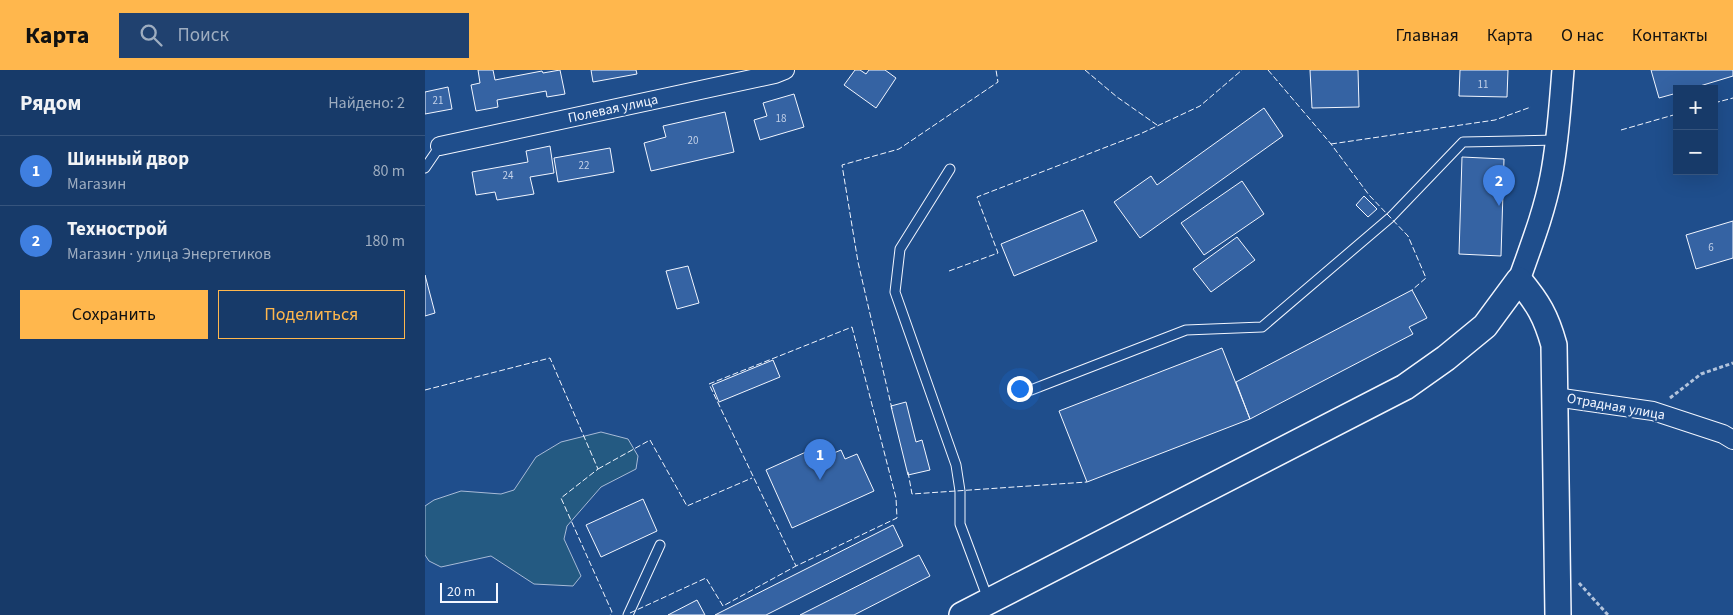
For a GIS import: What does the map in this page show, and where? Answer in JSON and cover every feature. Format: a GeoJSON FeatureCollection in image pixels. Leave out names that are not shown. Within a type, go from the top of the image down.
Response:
{"type":"FeatureCollection","features":[{"type":"Feature","properties":{"kind":"main road"},"geometry":{"type":"LineString","coordinates":[[962,615],[1405,387],[1446,358],[1485,326],[1519,280],[1538,303],[1548,324],[1554,345],[1558,615]]}},
{"type":"Feature","properties":{"kind":"street","name":"Полевая улица"},"geometry":{"type":"LineString","coordinates":[[440,146],[775,74],[785,70]]}},
{"type":"Feature","properties":{"kind":"street"},"geometry":{"type":"LineString","coordinates":[[1519,280],[1545,205],[1557,140],[1563,70]]}},
{"type":"Feature","properties":{"kind":"street","name":"Отрадная улица"},"geometry":{"type":"LineString","coordinates":[[1555,397],[1653,411],[1723,434],[1733,440]]}},
{"type":"Feature","properties":{"kind":"lane"},"geometry":{"type":"LineString","coordinates":[[1031,390],[1186,330],[1262,327],[1391,217],[1463,142],[1557,140]]}},
{"type":"Feature","properties":{"kind":"lane"},"geometry":{"type":"LineString","coordinates":[[425,168],[440,146]]}},
{"type":"Feature","properties":{"kind":"lane"},"geometry":{"type":"LineString","coordinates":[[950,169],[900,249],[895,292],[956,465],[960,491],[960,524],[989,602]]}},
{"type":"Feature","properties":{"kind":"lane"},"geometry":{"type":"LineString","coordinates":[[628,615],[660,545]]}},
{"type":"Feature","properties":{"kind":"path"},"geometry":{"type":"LineString","coordinates":[[1653,411],[1701,374],[1733,363]]}},
{"type":"Feature","properties":{"kind":"path"},"geometry":{"type":"LineString","coordinates":[[1558,561],[1608,615]]}},
{"type":"Feature","properties":{"kind":"shaded area"},"geometry":{"type":"Polygon","coordinates":[[[601,432],[628,439],[638,456],[636,469],[601,487],[567,526],[564,539],[581,576],[573,586],[534,584],[491,556],[441,567],[429,561],[425,555],[425,506],[434,500],[461,491],[501,494],[514,490],[536,457],[561,442],[601,432]]]}},
{"type":"Feature","properties":{"kind":"building"},"geometry":{"type":"Polygon","coordinates":[[[478,70],[493,70],[495,80],[542,71],[543,73],[560,70],[565,94],[547,97],[546,91],[497,100],[498,107],[476,111],[471,85],[480,83],[478,70]]]}},
{"type":"Feature","properties":{"kind":"building"},"geometry":{"type":"Polygon","coordinates":[[[591,70],[636,70],[637,74],[593,82],[591,70]]]}},
{"type":"Feature","properties":{"kind":"building"},"geometry":{"type":"Polygon","coordinates":[[[855,70],[860,70],[866,74],[869,70],[885,70],[896,78],[876,108],[844,85],[855,70]]]}},
{"type":"Feature","properties":{"kind":"building"},"geometry":{"type":"Polygon","coordinates":[[[1310,70],[1358,70],[1359,107],[1312,108],[1310,70]]]}},
{"type":"Feature","properties":{"kind":"building"},"geometry":{"type":"Polygon","coordinates":[[[1460,70],[1508,70],[1507,97],[1459,96],[1460,70]]]}},
{"type":"Feature","properties":{"kind":"building"},"geometry":{"type":"Polygon","coordinates":[[[1651,70],[1733,70],[1733,76],[1703,85],[1673,85],[1673,94],[1659,98],[1651,70]]]}},
{"type":"Feature","properties":{"kind":"building"},"geometry":{"type":"Polygon","coordinates":[[[448,87],[452,109],[425,114],[425,92],[448,87]]]}},
{"type":"Feature","properties":{"kind":"building"},"geometry":{"type":"Polygon","coordinates":[[[794,94],[804,127],[760,140],[754,120],[767,116],[763,103],[794,94]]]}},
{"type":"Feature","properties":{"kind":"building"},"geometry":{"type":"Polygon","coordinates":[[[1264,108],[1283,136],[1140,238],[1114,202],[1151,176],[1157,185],[1264,108]]]}},
{"type":"Feature","properties":{"kind":"building"},"geometry":{"type":"Polygon","coordinates":[[[725,112],[734,152],[651,171],[644,143],[666,137],[663,126],[725,112]]]}},
{"type":"Feature","properties":{"kind":"building"},"geometry":{"type":"Polygon","coordinates":[[[550,146],[554,173],[530,177],[534,194],[497,200],[495,192],[476,195],[472,172],[528,162],[526,151],[550,146]]]}},
{"type":"Feature","properties":{"kind":"building"},"geometry":{"type":"Polygon","coordinates":[[[610,148],[614,172],[558,182],[554,158],[610,148]]]}},
{"type":"Feature","properties":{"kind":"building"},"geometry":{"type":"Polygon","coordinates":[[[1462,157],[1504,159],[1501,256],[1459,254],[1462,157]]]}},
{"type":"Feature","properties":{"kind":"building"},"geometry":{"type":"Polygon","coordinates":[[[1242,181],[1264,214],[1204,255],[1181,223],[1242,181]]]}},
{"type":"Feature","properties":{"kind":"building"},"geometry":{"type":"Polygon","coordinates":[[[1364,196],[1377,209],[1368,217],[1356,205],[1364,196]]]}},
{"type":"Feature","properties":{"kind":"building"},"geometry":{"type":"Polygon","coordinates":[[[1083,210],[1097,241],[1014,276],[1001,244],[1083,210]]]}},
{"type":"Feature","properties":{"kind":"building"},"geometry":{"type":"Polygon","coordinates":[[[1733,221],[1733,258],[1696,269],[1686,235],[1733,221]]]}},
{"type":"Feature","properties":{"kind":"building"},"geometry":{"type":"Polygon","coordinates":[[[1237,237],[1255,260],[1211,292],[1193,269],[1237,237]]]}},
{"type":"Feature","properties":{"kind":"building"},"geometry":{"type":"Polygon","coordinates":[[[688,266],[699,303],[677,309],[666,271],[688,266]]]}},
{"type":"Feature","properties":{"kind":"building"},"geometry":{"type":"Polygon","coordinates":[[[425,275],[435,313],[425,316],[425,275]]]}},
{"type":"Feature","properties":{"kind":"building"},"geometry":{"type":"Polygon","coordinates":[[[1412,290],[1427,318],[1409,327],[1413,334],[1250,419],[1236,382],[1412,290]]]}},
{"type":"Feature","properties":{"kind":"building"},"geometry":{"type":"Polygon","coordinates":[[[1222,348],[1250,419],[1087,482],[1059,411],[1222,348]]]}},
{"type":"Feature","properties":{"kind":"building"},"geometry":{"type":"Polygon","coordinates":[[[773,360],[780,377],[719,402],[712,385],[773,360]]]}},
{"type":"Feature","properties":{"kind":"building"},"geometry":{"type":"Polygon","coordinates":[[[906,402],[916,442],[922,440],[930,470],[908,475],[891,406],[906,402]]]}},
{"type":"Feature","properties":{"kind":"building"},"geometry":{"type":"Polygon","coordinates":[[[817,447],[822,458],[841,450],[845,459],[857,454],[874,491],[792,528],[766,470],[817,447]]]}},
{"type":"Feature","properties":{"kind":"building"},"geometry":{"type":"Polygon","coordinates":[[[643,499],[657,531],[601,557],[586,525],[643,499]]]}},
{"type":"Feature","properties":{"kind":"building"},"geometry":{"type":"Polygon","coordinates":[[[893,525],[903,546],[766,615],[715,615],[893,525]]]}},
{"type":"Feature","properties":{"kind":"building"},"geometry":{"type":"Polygon","coordinates":[[[919,555],[930,576],[854,615],[800,615],[919,555]]]}},
{"type":"Feature","properties":{"kind":"building"},"geometry":{"type":"Polygon","coordinates":[[[697,600],[705,615],[668,615],[697,600]]]}},
{"type":"Feature","properties":{"kind":"fence"},"geometry":{"type":"LineString","coordinates":[[892,409],[858,262],[842,165],[899,149],[998,82],[996,70]]}},
{"type":"Feature","properties":{"kind":"fence"},"geometry":{"type":"LineString","coordinates":[[1085,70],[1117,97],[1157,125]]}},
{"type":"Feature","properties":{"kind":"fence"},"geometry":{"type":"LineString","coordinates":[[949,271],[998,253],[977,197],[1140,134],[1200,106],[1242,70]]}},
{"type":"Feature","properties":{"kind":"fence"},"geometry":{"type":"LineString","coordinates":[[1268,70],[1331,144],[1369,195],[1408,236],[1426,278],[1412,290]]}},
{"type":"Feature","properties":{"kind":"fence"},"geometry":{"type":"LineString","coordinates":[[1718,102],[1733,98]]}},
{"type":"Feature","properties":{"kind":"fence"},"geometry":{"type":"LineString","coordinates":[[1331,144],[1495,120],[1531,107]]}},
{"type":"Feature","properties":{"kind":"fence"},"geometry":{"type":"LineString","coordinates":[[1621,130],[1673,115]]}},
{"type":"Feature","properties":{"kind":"fence"},"geometry":{"type":"LineString","coordinates":[[852,327],[896,498],[897,518],[796,566],[709,384],[852,327]]}},
{"type":"Feature","properties":{"kind":"fence"},"geometry":{"type":"LineString","coordinates":[[425,390],[550,358],[598,469],[561,498],[612,612],[610,615]]}},
{"type":"Feature","properties":{"kind":"fence"},"geometry":{"type":"LineString","coordinates":[[598,469],[650,440],[687,506],[752,478]]}},
{"type":"Feature","properties":{"kind":"fence"},"geometry":{"type":"LineString","coordinates":[[908,472],[912,494],[1087,482]]}},
{"type":"Feature","properties":{"kind":"fence"},"geometry":{"type":"LineString","coordinates":[[630,613],[706,578],[723,606],[796,566]]}},
{"type":"Feature","properties":{"kind":"place","name":"Технострой"},"geometry":{"type":"Point","coordinates":[1499,206]}},
{"type":"Feature","properties":{"kind":"place","name":"Шинный двор"},"geometry":{"type":"Point","coordinates":[820,480]}}]}
